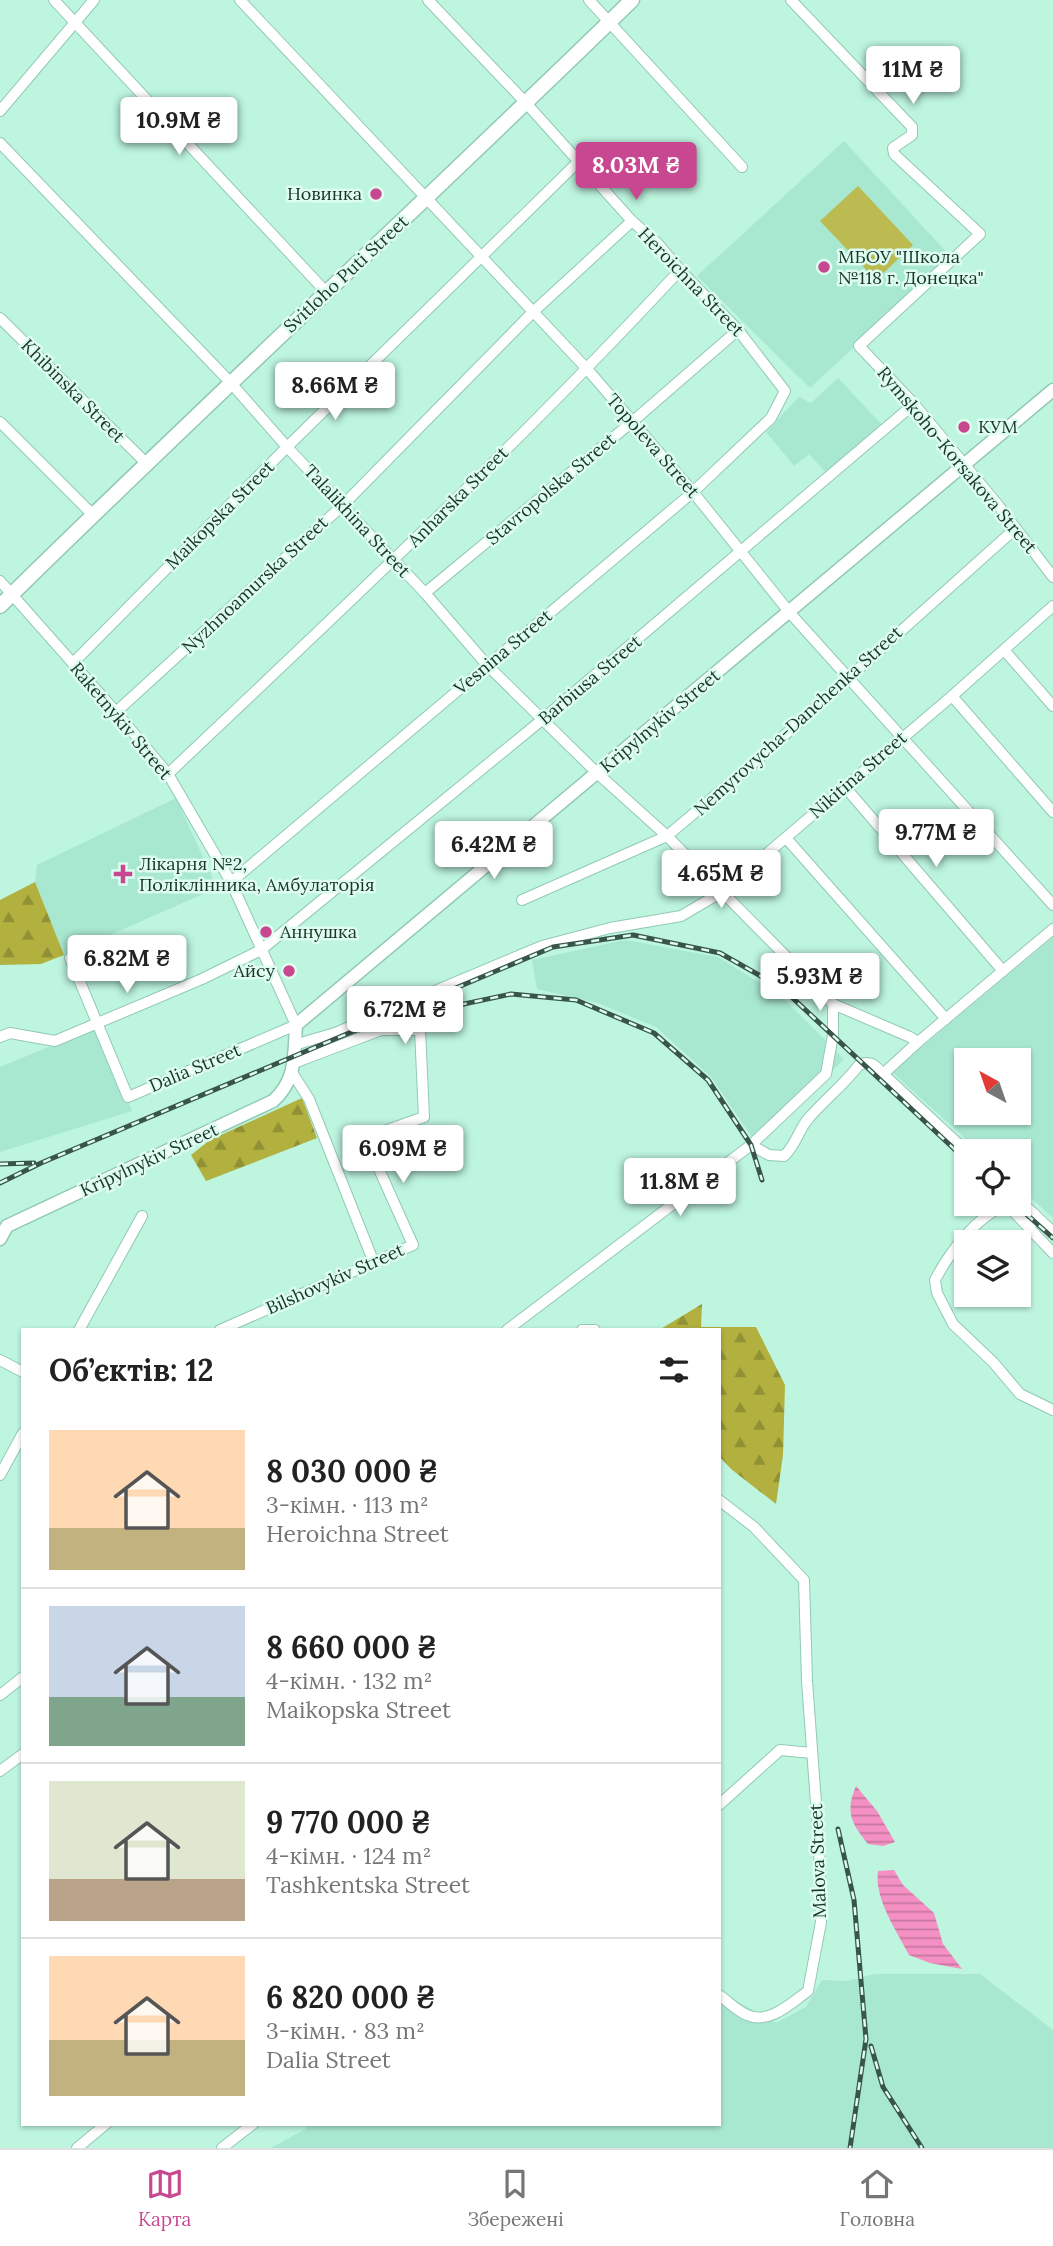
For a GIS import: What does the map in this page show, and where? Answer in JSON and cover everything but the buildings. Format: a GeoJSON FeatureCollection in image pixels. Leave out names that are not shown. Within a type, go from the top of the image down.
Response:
{"type":"FeatureCollection","features":[{"type":"Feature","properties":{"kind":"main road","name":"Svitloho Puti Street"},"geometry":{"type":"LineString","coordinates":[[0,606],[230,382],[632,0]]}},
{"type":"Feature","properties":{"kind":"street"},"geometry":{"type":"LineString","coordinates":[[54,0],[326,292]]}},
{"type":"Feature","properties":{"kind":"street"},"geometry":{"type":"LineString","coordinates":[[0,111],[94,0]]}},
{"type":"Feature","properties":{"kind":"street","name":"Topoleva Street"},"geometry":{"type":"LineString","coordinates":[[240,0],[588,370],[693,492],[790,613],[1053,905]]}},
{"type":"Feature","properties":{"kind":"street","name":"Heroichna Street"},"geometry":{"type":"LineString","coordinates":[[428,0],[526,103],[632,221],[658,244],[738,330],[785,391],[771,418]]}},
{"type":"Feature","properties":{"kind":"street"},"geometry":{"type":"LineString","coordinates":[[590,0],[742,167]]}},
{"type":"Feature","properties":{"kind":"street","name":"Rymskoho-Korsakova Street"},"geometry":{"type":"LineString","coordinates":[[791,0],[912,127],[912,135],[893,148],[894,154],[981,234],[859,346],[914,404],[965,464],[1053,577]]}},
{"type":"Feature","properties":{"kind":"street","name":"Talalikhina Street"},"geometry":{"type":"LineString","coordinates":[[0,143],[230,382],[287,447],[425,593],[487,665],[597,773],[667,836],[833,1004]]}},
{"type":"Feature","properties":{"kind":"street","name":"Maikopska Street"},"geometry":{"type":"LineString","coordinates":[[73,663],[287,447],[482,259],[578,162]]}},
{"type":"Feature","properties":{"kind":"street","name":"Nyzhnoamurska Street"},"geometry":{"type":"LineString","coordinates":[[117,712],[343,505],[533,312],[632,221]]}},
{"type":"Feature","properties":{"kind":"street","name":"Anharska Street"},"geometry":{"type":"LineString","coordinates":[[168,774],[394,561],[588,370],[680,270]]}},
{"type":"Feature","properties":{"kind":"street","name":"Khibinska Street"},"geometry":{"type":"LineString","coordinates":[[0,318],[146,463]]}},
{"type":"Feature","properties":{"kind":"street","name":"Stavropolska Street"},"geometry":{"type":"LineString","coordinates":[[425,593],[632,422],[738,330]]}},
{"type":"Feature","properties":{"kind":"street","name":"Kripylnykiv Street"},"geometry":{"type":"LineString","coordinates":[[296,1025],[1053,390]]}},
{"type":"Feature","properties":{"kind":"street","name":"Barbiusa Street"},"geometry":{"type":"LineString","coordinates":[[261,950],[543,719],[914,404]]}},
{"type":"Feature","properties":{"kind":"street","name":"Vesnina Street"},"geometry":{"type":"LineString","coordinates":[[231,882],[693,492],[771,418]]}},
{"type":"Feature","properties":{"kind":"street"},"geometry":{"type":"LineString","coordinates":[[0,422],[93,515]]}},
{"type":"Feature","properties":{"kind":"street","name":"Nemyrovycha-Danchenka Street"},"geometry":{"type":"LineString","coordinates":[[522,900],[667,836],[749,767],[1016,528]]}},
{"type":"Feature","properties":{"kind":"street","name":"Raketnykiv Street"},"geometry":{"type":"LineString","coordinates":[[0,581],[117,712],[168,774],[231,882],[296,1025]]}},
{"type":"Feature","properties":{"kind":"street","name":"Nikitina Street"},"geometry":{"type":"LineString","coordinates":[[295,1045],[335,1033],[542,946],[610,928],[681,916],[722,892],[1053,606]]}},
{"type":"Feature","properties":{"kind":"street"},"geometry":{"type":"LineString","coordinates":[[1004,650],[1053,706]]}},
{"type":"Feature","properties":{"kind":"street"},"geometry":{"type":"LineString","coordinates":[[952,696],[1053,812]]}},
{"type":"Feature","properties":{"kind":"street"},"geometry":{"type":"LineString","coordinates":[[845,787],[1003,971]]}},
{"type":"Feature","properties":{"kind":"street"},"geometry":{"type":"LineString","coordinates":[[786,838],[946,1019]]}},
{"type":"Feature","properties":{"kind":"street"},"geometry":{"type":"LineString","coordinates":[[883,1074],[1053,929]]}},
{"type":"Feature","properties":{"kind":"street"},"geometry":{"type":"LineString","coordinates":[[0,1037],[10,1033],[55,1041],[202,979],[261,950]]}},
{"type":"Feature","properties":{"kind":"street","name":"Dalia Street"},"geometry":{"type":"LineString","coordinates":[[70,958],[128,1097],[296,1025]]}},
{"type":"Feature","properties":{"kind":"street"},"geometry":{"type":"LineString","coordinates":[[511,1328],[751,1145],[826,1074],[833,1004],[918,1042]]}},
{"type":"Feature","properties":{"kind":"street"},"geometry":{"type":"LineString","coordinates":[[296,1025],[293,1069],[309,1099],[374,1263]]}},
{"type":"Feature","properties":{"kind":"street","name":"Bilshovykiv Street"},"geometry":{"type":"LineString","coordinates":[[225,1328],[413,1245],[365,1138],[424,1117],[420,1030],[381,1030],[293,1069]]}},
{"type":"Feature","properties":{"kind":"street"},"geometry":{"type":"LineString","coordinates":[[751,1145],[769,1155],[783,1156],[791,1149],[811,1116],[859,1065],[868,1062],[874,1064],[954,1140]]}},
{"type":"Feature","properties":{"kind":"street","name":"Kripylnykiv Street"},"geometry":{"type":"LineString","coordinates":[[0,1239],[7,1226],[273,1101],[283,1092],[293,1069]]}},
{"type":"Feature","properties":{"kind":"street"},"geometry":{"type":"LineString","coordinates":[[1053,1253],[1013,1210],[1000,1207],[958,1244],[934,1280],[937,1293],[953,1324],[993,1362],[1020,1394],[1053,1410]]}},
{"type":"Feature","properties":{"kind":"street"},"geometry":{"type":"LineString","coordinates":[[1031,1211],[1053,1232]]}},
{"type":"Feature","properties":{"kind":"street"},"geometry":{"type":"LineString","coordinates":[[1030,1228],[1034,1214]]}},
{"type":"Feature","properties":{"kind":"street"},"geometry":{"type":"LineString","coordinates":[[80,1328],[142,1216]]}},
{"type":"Feature","properties":{"kind":"street"},"geometry":{"type":"LineString","coordinates":[[0,1360],[21,1371]]}},
{"type":"Feature","properties":{"kind":"street"},"geometry":{"type":"LineString","coordinates":[[0,1475],[21,1437]]}},
{"type":"Feature","properties":{"kind":"street","name":"Malova Street"},"geometry":{"type":"LineString","coordinates":[[721,1505],[754,1527],[804,1580],[821,1922],[808,1991],[783,2010],[766,2017],[748,2016],[721,1996]]}},
{"type":"Feature","properties":{"kind":"street"},"geometry":{"type":"LineString","coordinates":[[0,1695],[21,1679]]}},
{"type":"Feature","properties":{"kind":"street"},"geometry":{"type":"LineString","coordinates":[[721,1803],[779,1750],[812,1753]]}},
{"type":"Feature","properties":{"kind":"street"},"geometry":{"type":"LineString","coordinates":[[0,1771],[21,1755]]}},
{"type":"Feature","properties":{"kind":"street"},"geometry":{"type":"LineString","coordinates":[[77,2148],[104,2126]]}},
{"type":"Feature","properties":{"kind":"street"},"geometry":{"type":"LineString","coordinates":[[222,2148],[250,2126]]}},
{"type":"Feature","properties":{"kind":"shaded area","name":"МБОУ \"Школа №118 г. Донецка\""},"geometry":{"type":"Polygon","coordinates":[[[844,141],[951,257],[810,388],[697,276],[844,141]]]}},
{"type":"Feature","properties":{"kind":"shaded area"},"geometry":{"type":"Polygon","coordinates":[[[858,186],[913,245],[876,280],[820,221],[858,186]]]}},
{"type":"Feature","properties":{"kind":"shaded area"},"geometry":{"type":"Polygon","coordinates":[[[838,378],[884,427],[828,475],[809,454],[794,466],[766,432],[799,397],[811,403],[838,378]]]}},
{"type":"Feature","properties":{"kind":"shaded area","name":"Лікарня №2, Поліклінника, Амбулаторія"},"geometry":{"type":"Polygon","coordinates":[[[176,798],[217,888],[64,955],[35,882],[37,865],[176,798]]]}},
{"type":"Feature","properties":{"kind":"shaded area"},"geometry":{"type":"Polygon","coordinates":[[[1053,937],[1053,1218],[1031,1198],[1031,1139],[966,1139],[892,1072],[1053,937]]]}},
{"type":"Feature","properties":{"kind":"shaded area"},"geometry":{"type":"Polygon","coordinates":[[[625,940],[718,957],[781,996],[844,1059],[758,1146],[711,1077],[656,1027],[598,1003],[537,989],[532,960],[625,940]]]}},
{"type":"Feature","properties":{"kind":"shaded area"},"geometry":{"type":"Polygon","coordinates":[[[97,1027],[132,1111],[0,1152],[0,1067],[97,1027]]]}},
{"type":"Feature","properties":{"kind":"shaded area"},"geometry":{"type":"Polygon","coordinates":[[[856,1786],[877,1811],[895,1842],[883,1846],[868,1844],[857,1830],[850,1810],[856,1786]]]}},
{"type":"Feature","properties":{"kind":"shaded area"},"geometry":{"type":"Polygon","coordinates":[[[894,1870],[903,1885],[934,1913],[943,1944],[962,1969],[930,1963],[909,1955],[879,1893],[878,1871],[894,1870]]]}},
{"type":"Feature","properties":{"kind":"shaded area"},"geometry":{"type":"Polygon","coordinates":[[[874,1974],[980,1974],[1053,2030],[1053,2148],[271,2148],[307,2128],[306,2126],[721,2126],[721,1992],[776,2023],[806,2007],[822,1980],[847,1981],[874,1974]]]}},
{"type":"Feature","properties":{"kind":"green space"},"geometry":{"type":"Polygon","coordinates":[[[35,882],[64,955],[41,964],[0,965],[0,900],[35,882]]]}},
{"type":"Feature","properties":{"kind":"green space"},"geometry":{"type":"Polygon","coordinates":[[[302,1098],[317,1138],[206,1181],[191,1155],[210,1140],[302,1098]]]}},
{"type":"Feature","properties":{"kind":"green space"},"geometry":{"type":"Polygon","coordinates":[[[702,1304],[701,1327],[756,1327],[785,1385],[783,1455],[776,1504],[721,1458],[721,1328],[662,1328],[702,1304]]]}},
{"type":"Feature","properties":{"kind":"railway"},"geometry":{"type":"LineString","coordinates":[[0,1183],[41,1163],[553,947],[633,935],[720,953],[782,988],[954,1149]]}},
{"type":"Feature","properties":{"kind":"railway"},"geometry":{"type":"LineString","coordinates":[[412,1015],[511,994],[576,1000],[654,1033],[708,1080],[751,1145],[762,1180]]}},
{"type":"Feature","properties":{"kind":"railway"},"geometry":{"type":"LineString","coordinates":[[0,1164],[34,1163]]}},
{"type":"Feature","properties":{"kind":"railway"},"geometry":{"type":"LineString","coordinates":[[1028,1216],[1053,1238]]}},
{"type":"Feature","properties":{"kind":"railway"},"geometry":{"type":"LineString","coordinates":[[838,1829],[854,1900],[866,2039],[850,2148]]}},
{"type":"Feature","properties":{"kind":"railway"},"geometry":{"type":"LineString","coordinates":[[871,2046],[883,2087],[922,2148]]}},
{"type":"Feature","properties":{"kind":"place","name":"Новинка"},"geometry":{"type":"Point","coordinates":[376,194]}},
{"type":"Feature","properties":{"kind":"place","name":"МБОУ \"Школа №118 г. Донецка\""},"geometry":{"type":"Point","coordinates":[824,267]}},
{"type":"Feature","properties":{"kind":"place","name":"КУМ"},"geometry":{"type":"Point","coordinates":[964,427]}},
{"type":"Feature","properties":{"kind":"place","name":"Лікарня №2, Поліклінника, Амбулаторія"},"geometry":{"type":"Point","coordinates":[123,874]}},
{"type":"Feature","properties":{"kind":"place","name":"Аннушка"},"geometry":{"type":"Point","coordinates":[266,932]}},
{"type":"Feature","properties":{"kind":"place","name":"Айсу"},"geometry":{"type":"Point","coordinates":[289,971]}}]}
